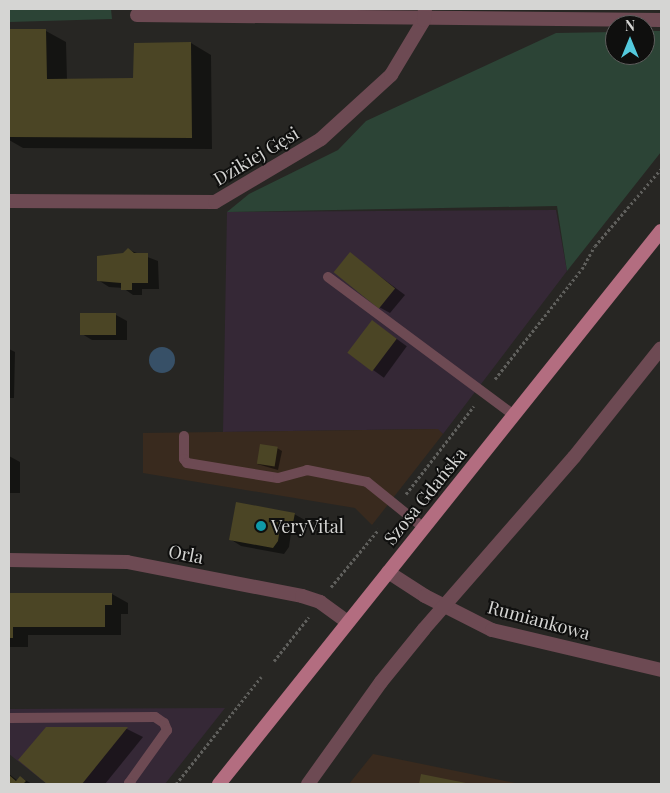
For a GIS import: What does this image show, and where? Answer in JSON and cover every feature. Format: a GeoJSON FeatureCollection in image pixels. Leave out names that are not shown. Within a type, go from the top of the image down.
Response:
{"type":"FeatureCollection","features":[{"type":"Feature","properties":{"kind":"main road","name":"Szosa Gdańska"},"geometry":{"type":"LineString","coordinates":[[220,784],[661,231]]}},
{"type":"Feature","properties":{"kind":"street"},"geometry":{"type":"LineString","coordinates":[[136,15],[424,14],[661,20]]}},
{"type":"Feature","properties":{"kind":"street","name":"Dzikiej Gęsi"},"geometry":{"type":"LineString","coordinates":[[9,201],[215,202],[321,139],[391,75],[424,14]]}},
{"type":"Feature","properties":{"kind":"street"},"geometry":{"type":"LineString","coordinates":[[308,784],[381,682],[574,457],[661,348]]}},
{"type":"Feature","properties":{"kind":"street","name":"Orla"},"geometry":{"type":"LineString","coordinates":[[9,560],[127,562],[302,596],[320,602],[348,622]]}},
{"type":"Feature","properties":{"kind":"street","name":"Rumiankowa"},"geometry":{"type":"LineString","coordinates":[[388,572],[444,607],[492,630],[661,670]]}},
{"type":"Feature","properties":{"kind":"lane"},"geometry":{"type":"LineString","coordinates":[[328,277],[514,415]]}},
{"type":"Feature","properties":{"kind":"lane"},"geometry":{"type":"LineString","coordinates":[[184,436],[184,459],[188,463],[278,478],[307,470],[367,482],[424,528]]}},
{"type":"Feature","properties":{"kind":"lane"},"geometry":{"type":"LineString","coordinates":[[9,718],[156,718],[164,723],[167,730],[131,784]]}},
{"type":"Feature","properties":{"kind":"path"},"geometry":{"type":"LineString","coordinates":[[494,380],[582,269],[595,246],[661,169]]}},
{"type":"Feature","properties":{"kind":"path"},"geometry":{"type":"LineString","coordinates":[[403,499],[480,399]]}},
{"type":"Feature","properties":{"kind":"path"},"geometry":{"type":"LineString","coordinates":[[327,591],[378,529]]}},
{"type":"Feature","properties":{"kind":"path"},"geometry":{"type":"LineString","coordinates":[[274,662],[312,613]]}},
{"type":"Feature","properties":{"kind":"path"},"geometry":{"type":"LineString","coordinates":[[176,784],[261,677]]}},
{"type":"Feature","properties":{"kind":"shaded area"},"geometry":{"type":"Polygon","coordinates":[[[556,210],[567,271],[443,434],[437,429],[223,432],[227,212],[556,210]]]}},
{"type":"Feature","properties":{"kind":"shaded area"},"geometry":{"type":"Polygon","coordinates":[[[438,429],[443,434],[372,525],[355,508],[143,473],[143,433],[438,429]]]}},
{"type":"Feature","properties":{"kind":"shaded area"},"geometry":{"type":"Polygon","coordinates":[[[225,708],[165,784],[47,784],[9,754],[9,709],[225,708]]]}},
{"type":"Feature","properties":{"kind":"shaded area"},"geometry":{"type":"Polygon","coordinates":[[[373,754],[520,784],[349,784],[373,754]]]}},
{"type":"Feature","properties":{"kind":"green space"},"geometry":{"type":"Polygon","coordinates":[[[9,9],[111,9],[112,19],[9,22],[9,9]]]}},
{"type":"Feature","properties":{"kind":"green space"},"geometry":{"type":"Polygon","coordinates":[[[655,31],[661,31],[661,152],[567,271],[557,206],[227,212],[249,194],[338,150],[366,121],[556,33],[605,32],[605,65],[655,65],[655,31]]]}},
{"type":"Feature","properties":{"kind":"water"},"geometry":{"type":"Polygon","coordinates":[[[162,347],[171,351],[175,360],[171,369],[162,373],[153,369],[149,360],[153,351],[162,347]]]}},
{"type":"Feature","properties":{"kind":"building"},"geometry":{"type":"Polygon","coordinates":[[[9,29],[46,29],[47,79],[133,78],[134,43],[191,42],[192,138],[9,137],[9,29]]]}},
{"type":"Feature","properties":{"kind":"building"},"geometry":{"type":"Polygon","coordinates":[[[128,248],[134,253],[148,253],[148,283],[132,283],[132,290],[121,290],[121,283],[97,281],[97,256],[123,253],[128,248]]]}},
{"type":"Feature","properties":{"kind":"building"},"geometry":{"type":"Polygon","coordinates":[[[350,252],[395,289],[379,309],[334,272],[350,252]]]}},
{"type":"Feature","properties":{"kind":"building"},"geometry":{"type":"Polygon","coordinates":[[[80,313],[116,313],[116,335],[80,335],[80,313]]]}},
{"type":"Feature","properties":{"kind":"building"},"geometry":{"type":"Polygon","coordinates":[[[372,320],[397,339],[372,371],[347,353],[372,320]]]}},
{"type":"Feature","properties":{"kind":"building"},"geometry":{"type":"Polygon","coordinates":[[[260,444],[278,447],[275,467],[257,464],[260,444]]]}},
{"type":"Feature","properties":{"kind":"building","name":"VeryVital"},"geometry":{"type":"Polygon","coordinates":[[[236,502],[295,513],[293,523],[289,530],[280,528],[278,541],[273,548],[229,540],[236,502]]]}},
{"type":"Feature","properties":{"kind":"building"},"geometry":{"type":"Polygon","coordinates":[[[9,593],[112,593],[112,605],[105,605],[105,627],[13,627],[13,638],[9,638],[9,593]]]}},
{"type":"Feature","properties":{"kind":"building"},"geometry":{"type":"Polygon","coordinates":[[[46,727],[128,727],[82,784],[47,784],[18,760],[46,727]]]}},
{"type":"Feature","properties":{"kind":"building"},"geometry":{"type":"Polygon","coordinates":[[[421,774],[466,783],[466,784],[419,784],[421,774]]]}},
{"type":"Feature","properties":{"kind":"building"},"geometry":{"type":"Polygon","coordinates":[[[9,775],[16,781],[20,776],[26,781],[23,784],[9,784],[9,775]]]}},
{"type":"Feature","properties":{"kind":"place","name":"VeryVital"},"geometry":{"type":"Point","coordinates":[261,526]}}]}
